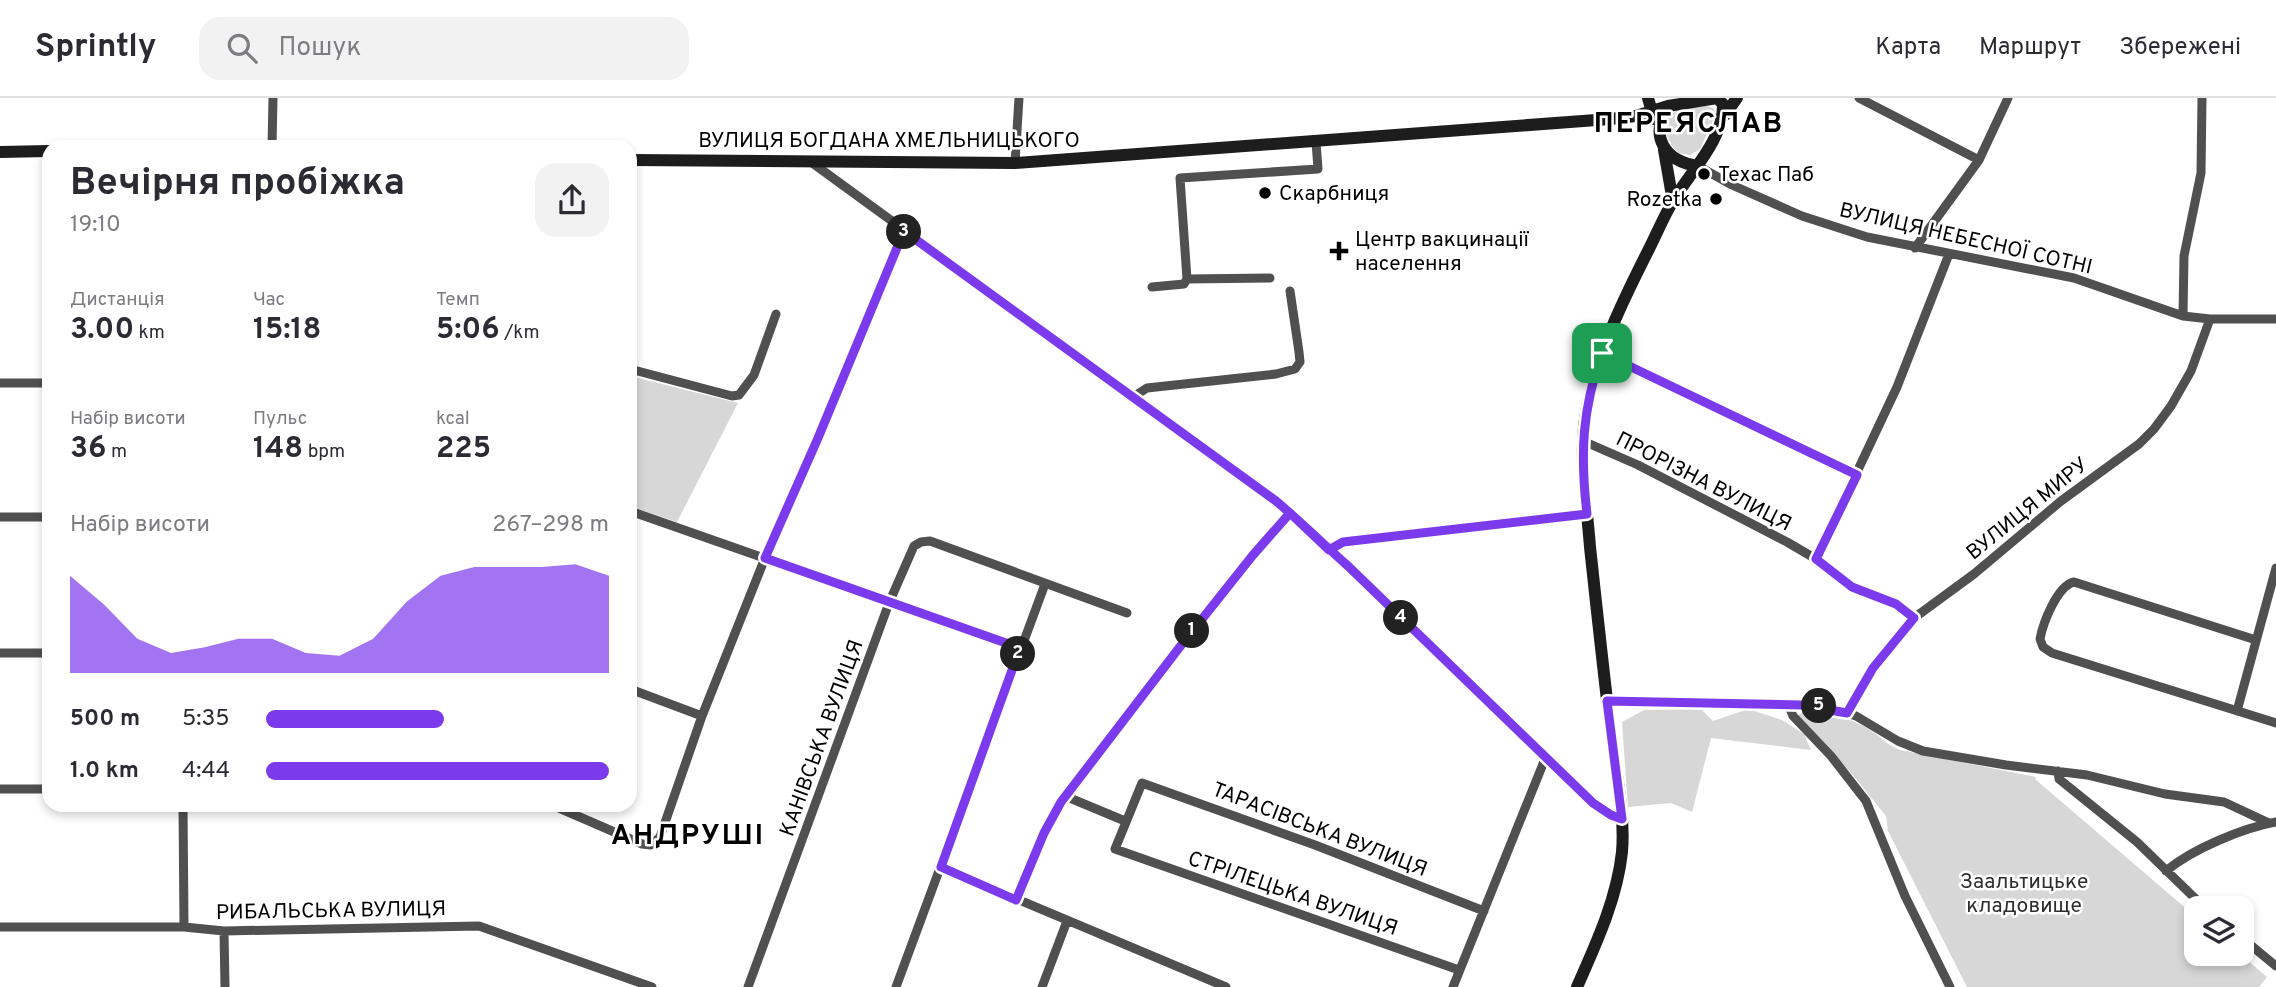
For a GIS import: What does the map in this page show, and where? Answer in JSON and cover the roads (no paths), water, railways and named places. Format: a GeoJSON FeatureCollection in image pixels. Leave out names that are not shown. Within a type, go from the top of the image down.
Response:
{"type":"FeatureCollection","features":[{"type":"Feature","properties":{"kind":"main road"},"geometry":{"type":"LineString","coordinates":[[1647,98],[1662,142]]}},
{"type":"Feature","properties":{"kind":"main road"},"geometry":{"type":"LineString","coordinates":[[1647,98],[1628,117],[1647,125],[1673,159],[1683,164],[1698,166]]}},
{"type":"Feature","properties":{"kind":"main road"},"geometry":{"type":"LineString","coordinates":[[1654,98],[1668,106],[1661,119],[1662,142],[1673,202]]}},
{"type":"Feature","properties":{"kind":"main road","name":"ВУЛИЦЯ БОГДАНА ХМЕЛЬНИЦЬКОГО"},"geometry":{"type":"LineString","coordinates":[[637,160],[1015,163],[1628,117],[1668,106],[1718,98]]}},
{"type":"Feature","properties":{"kind":"main road"},"geometry":{"type":"LineString","coordinates":[[1718,98],[1723,104],[1724,116]]}},
{"type":"Feature","properties":{"kind":"main road"},"geometry":{"type":"LineString","coordinates":[[1577,987],[1606,916],[1622,850],[1622,819],[1582,459],[1587,407],[1602,353],[1634,278],[1673,202],[1698,166],[1724,116],[1737,98]]}},
{"type":"Feature","properties":{"kind":"main road"},"geometry":{"type":"LineString","coordinates":[[0,152],[42,151]]}},
{"type":"Feature","properties":{"kind":"street"},"geometry":{"type":"LineString","coordinates":[[272,140],[273,98]]}},
{"type":"Feature","properties":{"kind":"street"},"geometry":{"type":"LineString","coordinates":[[1015,163],[1018,98]]}},
{"type":"Feature","properties":{"kind":"street"},"geometry":{"type":"LineString","coordinates":[[1859,98],[1979,160]]}},
{"type":"Feature","properties":{"kind":"street"},"geometry":{"type":"LineString","coordinates":[[1915,248],[1979,160],[2008,98]]}},
{"type":"Feature","properties":{"kind":"street"},"geometry":{"type":"LineString","coordinates":[[2183,316],[2183,256],[2201,173],[2203,98]]}},
{"type":"Feature","properties":{"kind":"street"},"geometry":{"type":"LineString","coordinates":[[1152,287],[1186,283],[1180,178],[1318,169],[1316,142]]}},
{"type":"Feature","properties":{"kind":"street"},"geometry":{"type":"LineString","coordinates":[[811,162],[1290,513],[1545,759],[1593,803],[1622,819]]}},
{"type":"Feature","properties":{"kind":"street","name":"ВУЛИЦЯ НЕБЕСНОЇ СОТНІ"},"geometry":{"type":"LineString","coordinates":[[1698,166],[1732,185],[1817,222],[1915,248],[2074,278],[2183,316],[2210,319],[2276,319]]}},
{"type":"Feature","properties":{"kind":"street"},"geometry":{"type":"LineString","coordinates":[[568,812],[642,844],[651,845],[660,837],[702,716],[765,558],[904,231]]}},
{"type":"Feature","properties":{"kind":"street"},"geometry":{"type":"LineString","coordinates":[[1816,559],[1897,387],[1950,254]]}},
{"type":"Feature","properties":{"kind":"street"},"geometry":{"type":"LineString","coordinates":[[1187,279],[1270,278]]}},
{"type":"Feature","properties":{"kind":"street"},"geometry":{"type":"LineString","coordinates":[[1133,397],[1147,388],[1285,373],[1295,369],[1300,362],[1290,291]]}},
{"type":"Feature","properties":{"kind":"street"},"geometry":{"type":"LineString","coordinates":[[637,371],[733,396],[739,395],[747,388],[754,375],[776,314]]}},
{"type":"Feature","properties":{"kind":"street","name":"ВУЛИЦЯ МИРУ"},"geometry":{"type":"LineString","coordinates":[[1847,713],[1873,668],[1914,618],[1989,562],[2061,501],[2148,436],[2182,388],[2204,340],[2210,319]]}},
{"type":"Feature","properties":{"kind":"street"},"geometry":{"type":"LineString","coordinates":[[1602,353],[1857,475]]}},
{"type":"Feature","properties":{"kind":"street"},"geometry":{"type":"LineString","coordinates":[[0,383],[42,383]]}},
{"type":"Feature","properties":{"kind":"street","name":"ПРОРІЗНА ВУЛИЦЯ"},"geometry":{"type":"LineString","coordinates":[[1583,441],[1638,465],[1816,559],[1852,587],[1896,604],[1914,618]]}},
{"type":"Feature","properties":{"kind":"street"},"geometry":{"type":"LineString","coordinates":[[637,513],[1020,648]]}},
{"type":"Feature","properties":{"kind":"street"},"geometry":{"type":"LineString","coordinates":[[1016,900],[1044,833],[1065,796],[1203,617],[1290,513]]}},
{"type":"Feature","properties":{"kind":"street"},"geometry":{"type":"LineString","coordinates":[[1329,550],[1343,542],[1587,514]]}},
{"type":"Feature","properties":{"kind":"street"},"geometry":{"type":"LineString","coordinates":[[0,517],[42,517]]}},
{"type":"Feature","properties":{"kind":"street","name":"КАНІВСЬКА ВУЛИЦЯ"},"geometry":{"type":"LineString","coordinates":[[748,987],[889,603],[912,550],[917,544],[930,541],[1045,584]]}},
{"type":"Feature","properties":{"kind":"street"},"geometry":{"type":"LineString","coordinates":[[2237,711],[2276,568]]}},
{"type":"Feature","properties":{"kind":"street"},"geometry":{"type":"LineString","coordinates":[[2256,640],[2074,582],[2060,592],[2041,631],[2040,643],[2052,653],[2276,723]]}},
{"type":"Feature","properties":{"kind":"street"},"geometry":{"type":"LineString","coordinates":[[896,987],[1045,584],[1127,613]]}},
{"type":"Feature","properties":{"kind":"street"},"geometry":{"type":"LineString","coordinates":[[0,653],[42,653]]}},
{"type":"Feature","properties":{"kind":"street"},"geometry":{"type":"LineString","coordinates":[[637,692],[702,716]]}},
{"type":"Feature","properties":{"kind":"street"},"geometry":{"type":"LineString","coordinates":[[1607,701],[1824,707],[1847,713],[1905,745],[1923,751],[2087,775],[2165,794],[2224,802],[2273,822]]}},
{"type":"Feature","properties":{"kind":"street"},"geometry":{"type":"LineString","coordinates":[[1788,704],[1793,716],[1823,746],[1866,801],[1905,896],[1950,987]]}},
{"type":"Feature","properties":{"kind":"street"},"geometry":{"type":"LineString","coordinates":[[1453,987],[1545,759]]}},
{"type":"Feature","properties":{"kind":"street"},"geometry":{"type":"LineString","coordinates":[[2057,771],[2059,779],[2137,842],[2192,896]]}},
{"type":"Feature","properties":{"kind":"street","name":"ТАРАСІВСЬКА ВУЛИЦЯ"},"geometry":{"type":"LineString","coordinates":[[1125,821],[1142,783],[1304,840],[1484,911]]}},
{"type":"Feature","properties":{"kind":"street"},"geometry":{"type":"LineString","coordinates":[[0,789],[42,789]]}},
{"type":"Feature","properties":{"kind":"street"},"geometry":{"type":"LineString","coordinates":[[1065,796],[1125,821]]}},
{"type":"Feature","properties":{"kind":"street"},"geometry":{"type":"LineString","coordinates":[[183,812],[184,927]]}},
{"type":"Feature","properties":{"kind":"street","name":"СТРІЛЕЦЬКА ВУЛИЦЯ"},"geometry":{"type":"LineString","coordinates":[[1125,821],[1115,849],[1459,971]]}},
{"type":"Feature","properties":{"kind":"street"},"geometry":{"type":"LineString","coordinates":[[2166,871],[2195,853],[2273,822]]}},
{"type":"Feature","properties":{"kind":"street"},"geometry":{"type":"LineString","coordinates":[[941,867],[1226,987]]}},
{"type":"Feature","properties":{"kind":"street"},"geometry":{"type":"LineString","coordinates":[[1042,987],[1067,921]]}},
{"type":"Feature","properties":{"kind":"street","name":"РИБАЛЬСЬКА ВУЛИЦЯ"},"geometry":{"type":"LineString","coordinates":[[0,927],[184,927],[224,931],[479,926],[652,987]]}},
{"type":"Feature","properties":{"kind":"street"},"geometry":{"type":"LineString","coordinates":[[224,931],[225,987]]}},
{"type":"Feature","properties":{"kind":"street"},"geometry":{"type":"LineString","coordinates":[[2254,949],[2276,966]]}},
{"type":"Feature","properties":{"kind":"place","name":"Техас Паб"},"geometry":{"type":"Point","coordinates":[1704,174]}},
{"type":"Feature","properties":{"kind":"place","name":"Скарбниця"},"geometry":{"type":"Point","coordinates":[1265,193]}},
{"type":"Feature","properties":{"kind":"place","name":"Rozetka"},"geometry":{"type":"Point","coordinates":[1716,199]}},
{"type":"Feature","properties":{"kind":"place","name":"Центр вакцинації населення"},"geometry":{"type":"Point","coordinates":[1339,251]}},
{"type":"Feature","properties":{"kind":"district","name":"ПЕРЕЯСЛАВ"},"geometry":{"type":"Point","coordinates":[1689,122]}},
{"type":"Feature","properties":{"kind":"district","name":"АНДРУШІ"},"geometry":{"type":"Point","coordinates":[688,834]}},
{"type":"Feature","properties":{"kind":"park label","name":"Заальтицьке кладовище"},"geometry":{"type":"Point","coordinates":[2024,893]}}]}
